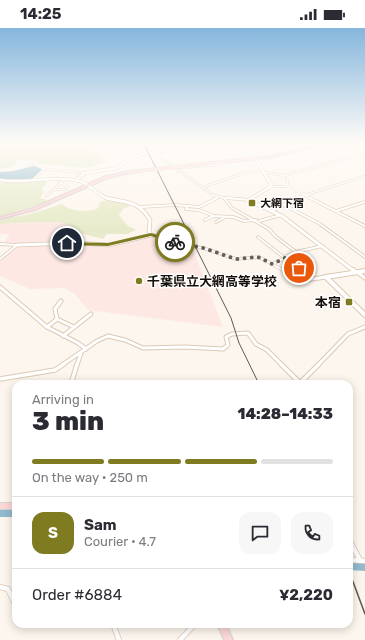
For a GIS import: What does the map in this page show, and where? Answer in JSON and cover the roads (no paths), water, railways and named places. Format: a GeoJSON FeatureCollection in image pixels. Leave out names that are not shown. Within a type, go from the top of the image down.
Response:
{"type":"FeatureCollection","features":[{"type":"Feature","properties":{"kind":"main road"},"geometry":{"type":"LineString","coordinates":[[0,218],[49,204],[89,184],[110,176],[142,171]]}},
{"type":"Feature","properties":{"kind":"main road"},"geometry":{"type":"LineString","coordinates":[[0,506],[12,506]]}},
{"type":"Feature","properties":{"kind":"main road"},"geometry":{"type":"LineString","coordinates":[[223,628],[229,640]]}},
{"type":"Feature","properties":{"kind":"street"},"geometry":{"type":"LineString","coordinates":[[34,180],[43,171]]}},
{"type":"Feature","properties":{"kind":"street"},"geometry":{"type":"LineString","coordinates":[[60,171],[85,173],[101,171]]}},
{"type":"Feature","properties":{"kind":"street"},"geometry":{"type":"LineString","coordinates":[[182,171],[204,187],[207,191],[218,197],[249,200],[281,215],[365,278]]}},
{"type":"Feature","properties":{"kind":"street"},"geometry":{"type":"LineString","coordinates":[[264,171],[271,187]]}},
{"type":"Feature","properties":{"kind":"street"},"geometry":{"type":"LineString","coordinates":[[204,187],[241,176],[248,172],[264,171],[282,176],[288,180],[287,186]]}},
{"type":"Feature","properties":{"kind":"street"},"geometry":{"type":"LineString","coordinates":[[282,176],[302,171]]}},
{"type":"Feature","properties":{"kind":"street"},"geometry":{"type":"LineString","coordinates":[[76,180],[85,173]]}},
{"type":"Feature","properties":{"kind":"street"},"geometry":{"type":"LineString","coordinates":[[272,211],[302,194],[365,176]]}},
{"type":"Feature","properties":{"kind":"street"},"geometry":{"type":"LineString","coordinates":[[0,180],[22,182],[34,180],[76,180],[89,184],[99,195],[106,198],[124,200],[141,207],[174,205],[203,206],[218,197]]}},
{"type":"Feature","properties":{"kind":"street"},"geometry":{"type":"LineString","coordinates":[[46,196],[59,182],[64,180]]}},
{"type":"Feature","properties":{"kind":"street"},"geometry":{"type":"LineString","coordinates":[[54,189],[67,189],[68,186],[59,182]]}},
{"type":"Feature","properties":{"kind":"street"},"geometry":{"type":"LineString","coordinates":[[249,200],[254,195],[271,187],[287,186],[365,226]]}},
{"type":"Feature","properties":{"kind":"street"},"geometry":{"type":"LineString","coordinates":[[224,198],[228,205],[271,229],[275,237],[296,252]]}},
{"type":"Feature","properties":{"kind":"street"},"geometry":{"type":"LineString","coordinates":[[336,211],[365,202]]}},
{"type":"Feature","properties":{"kind":"street"},"geometry":{"type":"LineString","coordinates":[[284,205],[320,224],[363,254],[365,257]]}},
{"type":"Feature","properties":{"kind":"street"},"geometry":{"type":"LineString","coordinates":[[187,206],[186,209],[199,210],[214,216],[226,216],[244,221],[256,220]]}},
{"type":"Feature","properties":{"kind":"street"},"geometry":{"type":"LineString","coordinates":[[141,207],[150,220],[149,231],[151,235]]}},
{"type":"Feature","properties":{"kind":"street"},"geometry":{"type":"LineString","coordinates":[[259,221],[281,215]]}},
{"type":"Feature","properties":{"kind":"street"},"geometry":{"type":"LineString","coordinates":[[205,220],[214,216]]}},
{"type":"Feature","properties":{"kind":"street"},"geometry":{"type":"LineString","coordinates":[[216,222],[226,216]]}},
{"type":"Feature","properties":{"kind":"street"},"geometry":{"type":"LineString","coordinates":[[0,244],[108,244],[151,235],[190,246],[203,248],[236,259],[258,257],[272,264],[298,281],[309,278],[365,271]]}},
{"type":"Feature","properties":{"kind":"street"},"geometry":{"type":"LineString","coordinates":[[258,237],[309,278]]}},
{"type":"Feature","properties":{"kind":"street"},"geometry":{"type":"LineString","coordinates":[[0,258],[17,245]]}},
{"type":"Feature","properties":{"kind":"street"},"geometry":{"type":"LineString","coordinates":[[272,264],[296,252],[322,246]]}},
{"type":"Feature","properties":{"kind":"street"},"geometry":{"type":"LineString","coordinates":[[326,277],[365,315]]}},
{"type":"Feature","properties":{"kind":"street"},"geometry":{"type":"LineString","coordinates":[[0,287],[47,327],[86,349]]}},
{"type":"Feature","properties":{"kind":"street"},"geometry":{"type":"LineString","coordinates":[[57,319],[55,309],[61,301]]}},
{"type":"Feature","properties":{"kind":"street"},"geometry":{"type":"LineString","coordinates":[[64,336],[91,314]]}},
{"type":"Feature","properties":{"kind":"street"},"geometry":{"type":"LineString","coordinates":[[47,327],[57,319]]}},
{"type":"Feature","properties":{"kind":"street"},"geometry":{"type":"LineString","coordinates":[[57,319],[74,327]]}},
{"type":"Feature","properties":{"kind":"street"},"geometry":{"type":"LineString","coordinates":[[304,380],[348,334],[365,327]]}},
{"type":"Feature","properties":{"kind":"street"},"geometry":{"type":"LineString","coordinates":[[0,379],[55,370],[108,336],[125,340],[143,348],[185,347],[223,349],[228,345],[226,337],[228,335],[248,333],[256,344],[267,350],[296,380]]}},
{"type":"Feature","properties":{"kind":"street"},"geometry":{"type":"LineString","coordinates":[[72,380],[81,354]]}},
{"type":"Feature","properties":{"kind":"street"},"geometry":{"type":"LineString","coordinates":[[353,546],[363,560]]}},
{"type":"Feature","properties":{"kind":"street"},"geometry":{"type":"LineString","coordinates":[[0,587],[8,590],[12,598]]}},
{"type":"Feature","properties":{"kind":"street"},"geometry":{"type":"LineString","coordinates":[[114,628],[119,640]]}},
{"type":"Feature","properties":{"kind":"street"},"geometry":{"type":"LineString","coordinates":[[180,640],[191,628]]}},
{"type":"Feature","properties":{"kind":"water"},"geometry":{"type":"Polygon","coordinates":[[[40,171],[32,179],[0,179],[0,172],[40,171]]]}},
{"type":"Feature","properties":{"kind":"waterway"},"geometry":{"type":"LineString","coordinates":[[0,512],[12,512]]}},
{"type":"Feature","properties":{"kind":"waterway"},"geometry":{"type":"LineString","coordinates":[[353,564],[365,565]]}},
{"type":"Feature","properties":{"kind":"railway"},"geometry":{"type":"LineString","coordinates":[[157,171],[231,318],[239,343],[257,380]]}},
{"type":"Feature","properties":{"kind":"railway"},"geometry":{"type":"LineString","coordinates":[[353,582],[365,614]]}},
{"type":"Feature","properties":{"kind":"place","name":"大網下宿"},"geometry":{"type":"Point","coordinates":[252,203]}},
{"type":"Feature","properties":{"kind":"place","name":"千葉県立大網高等学校"},"geometry":{"type":"Point","coordinates":[139,281]}},
{"type":"Feature","properties":{"kind":"place","name":"本宿"},"geometry":{"type":"Point","coordinates":[349,302]}}]}
